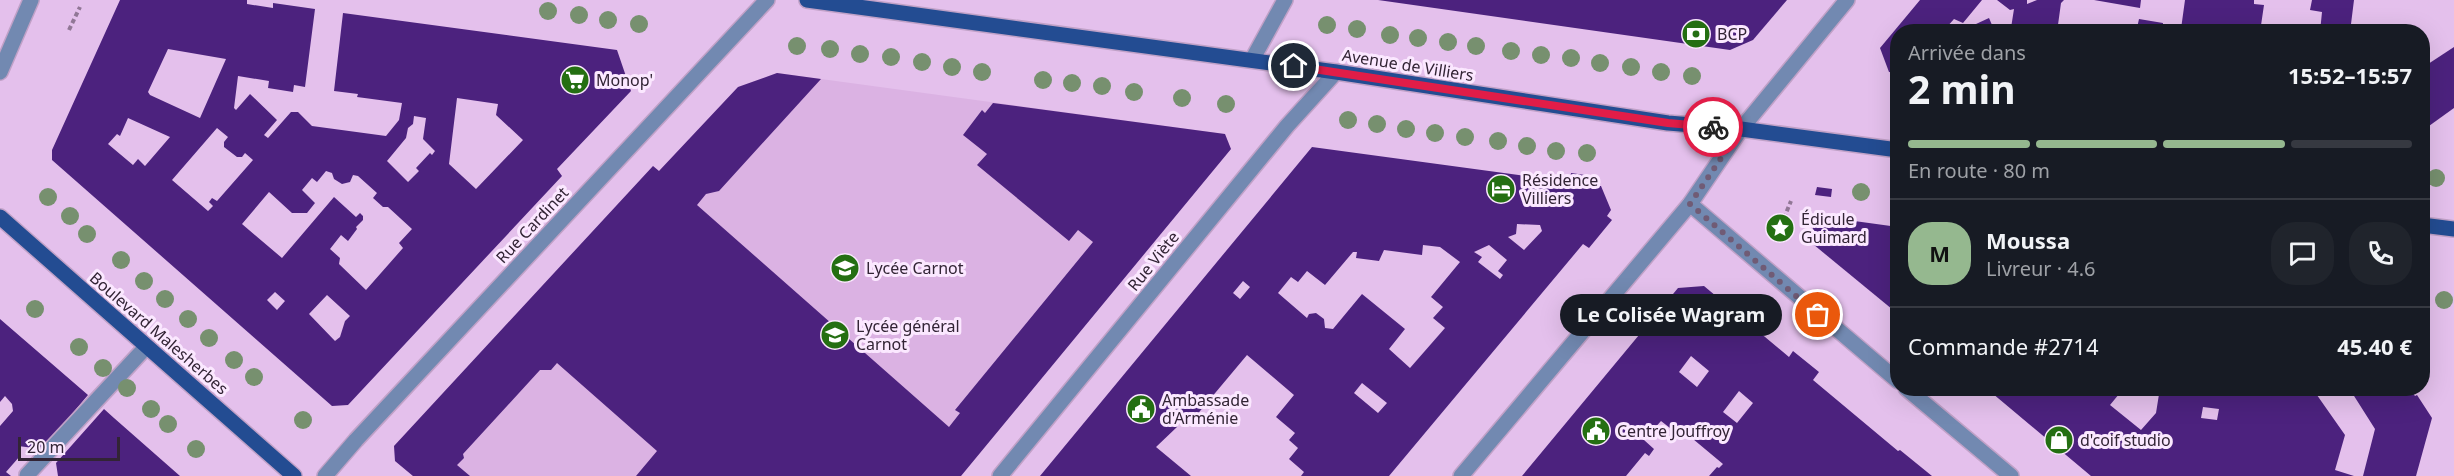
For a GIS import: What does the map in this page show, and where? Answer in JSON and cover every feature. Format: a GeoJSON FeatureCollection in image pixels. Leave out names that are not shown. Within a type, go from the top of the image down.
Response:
{"type":"FeatureCollection","features":[{"type":"Feature","properties":{"kind":"main road","name":"Avenue de Villiers"},"geometry":{"type":"LineString","coordinates":[[807,0],[1252,60],[1668,123],[1741,129],[1890,149]]}},
{"type":"Feature","properties":{"kind":"main road","name":"Boulevard Malesherbes"},"geometry":{"type":"LineString","coordinates":[[0,217],[294,476]]}},
{"type":"Feature","properties":{"kind":"main road"},"geometry":{"type":"LineString","coordinates":[[2430,226],[2454,229]]}},
{"type":"Feature","properties":{"kind":"street"},"geometry":{"type":"LineString","coordinates":[[0,72],[31,0]]}},
{"type":"Feature","properties":{"kind":"street","name":"Rue Cardinet"},"geometry":{"type":"LineString","coordinates":[[325,476],[766,0]]}},
{"type":"Feature","properties":{"kind":"street"},"geometry":{"type":"LineString","coordinates":[[1252,60],[1285,0]]}},
{"type":"Feature","properties":{"kind":"street"},"geometry":{"type":"LineString","coordinates":[[1461,476],[1690,204],[1741,129],[1789,74],[1847,0]]}},
{"type":"Feature","properties":{"kind":"street","name":"Rue Viète"},"geometry":{"type":"LineString","coordinates":[[1000,476],[1279,135],[1336,72]]}},
{"type":"Feature","properties":{"kind":"street"},"geometry":{"type":"LineString","coordinates":[[1690,204],[1767,272],[1890,374]]}},
{"type":"Feature","properties":{"kind":"street"},"geometry":{"type":"LineString","coordinates":[[27,475],[146,346]]}},
{"type":"Feature","properties":{"kind":"street"},"geometry":{"type":"LineString","coordinates":[[1916,396],[2011,476]]}},
{"type":"Feature","properties":{"kind":"path"},"geometry":{"type":"LineString","coordinates":[[69,30],[80,7]]}},
{"type":"Feature","properties":{"kind":"path"},"geometry":{"type":"LineString","coordinates":[[1781,225],[1791,201]]}},
{"type":"Feature","properties":{"kind":"shaded area","name":"Lycée Carnot"},"geometry":{"type":"Polygon","coordinates":[[[777,73],[1225,134],[1231,149],[961,476],[413,476],[395,461],[394,446],[653,166],[659,171],[738,87],[777,73]]]}},
{"type":"Feature","properties":{"kind":"building"},"geometry":{"type":"Polygon","coordinates":[[[120,0],[247,0],[247,4],[273,8],[273,3],[315,9],[305,87],[294,85],[293,92],[268,88],[269,81],[238,76],[234,108],[236,110],[250,94],[277,120],[264,135],[268,138],[291,112],[298,112],[312,126],[386,136],[399,120],[402,103],[357,97],[358,94],[334,91],[343,13],[617,50],[631,91],[557,169],[562,176],[348,405],[332,406],[52,160],[52,150],[120,0]],[[168,49],[148,92],[200,118],[226,59],[168,49]],[[457,98],[449,164],[476,189],[523,140],[496,115],[498,104],[457,98]],[[414,116],[413,124],[408,128],[406,138],[387,161],[408,182],[419,171],[416,168],[430,153],[432,155],[435,151],[423,139],[426,118],[414,116]],[[128,118],[120,136],[117,134],[108,144],[133,165],[138,159],[145,166],[170,137],[128,118]],[[217,128],[172,180],[208,211],[213,206],[209,202],[212,198],[217,201],[253,160],[245,153],[242,157],[237,157],[224,147],[224,142],[228,137],[217,128]],[[326,171],[317,182],[312,178],[302,190],[315,203],[307,213],[292,213],[269,192],[242,224],[282,258],[334,197],[356,217],[360,213],[363,216],[363,220],[348,241],[341,235],[330,249],[340,258],[339,264],[366,290],[403,248],[399,243],[412,229],[388,207],[383,207],[373,198],[377,193],[358,176],[353,175],[350,182],[342,184],[334,179],[332,173],[326,171]],[[275,292],[267,300],[277,310],[285,301],[275,292]],[[327,295],[309,314],[335,341],[340,337],[345,321],[350,316],[327,295]]]}},
{"type":"Feature","properties":{"kind":"building"},"geometry":{"type":"Polygon","coordinates":[[[1378,0],[1787,0],[1753,40],[1730,50],[1378,0]]]}},
{"type":"Feature","properties":{"kind":"building"},"geometry":{"type":"Polygon","coordinates":[[[1920,0],[1982,0],[1963,23],[1954,19],[1950,24],[1900,24],[1920,0]]]}},
{"type":"Feature","properties":{"kind":"building"},"geometry":{"type":"Polygon","coordinates":[[[1997,0],[2027,0],[2027,4],[2037,0],[2064,0],[2061,3],[2058,24],[2012,24],[2014,9],[2010,10],[1997,0]]]}},
{"type":"Feature","properties":{"kind":"building"},"geometry":{"type":"Polygon","coordinates":[[[2094,0],[2141,0],[2140,8],[2094,0]]]}},
{"type":"Feature","properties":{"kind":"building"},"geometry":{"type":"Polygon","coordinates":[[[2185,0],[2254,0],[2254,4],[2264,5],[2261,24],[2182,24],[2185,0]]]}},
{"type":"Feature","properties":{"kind":"building"},"geometry":{"type":"Polygon","coordinates":[[[2312,0],[2354,0],[2351,24],[2321,24],[2322,12],[2310,10],[2312,0]]]}},
{"type":"Feature","properties":{"kind":"building"},"geometry":{"type":"Polygon","coordinates":[[[1989,18],[1992,24],[1976,24],[1989,18]]]}},
{"type":"Feature","properties":{"kind":"building"},"geometry":{"type":"Polygon","coordinates":[[[2139,19],[2163,23],[2163,24],[2138,24],[2139,19]]]}},
{"type":"Feature","properties":{"kind":"building"},"geometry":{"type":"Polygon","coordinates":[[[1890,36],[1890,72],[1889,72],[1880,48],[1890,36]]]}},
{"type":"Feature","properties":{"kind":"building"},"geometry":{"type":"Polygon","coordinates":[[[2454,47],[2454,108],[2430,125],[2430,63],[2454,47]]]}},
{"type":"Feature","properties":{"kind":"building","name":"Lycée Carnot"},"geometry":{"type":"Polygon","coordinates":[[[777,73],[821,79],[719,191],[706,194],[697,205],[949,427],[960,413],[955,410],[1093,242],[1078,230],[1069,241],[977,165],[987,154],[963,135],[982,110],[985,113],[993,103],[1225,134],[1231,149],[961,476],[636,476],[657,451],[557,363],[551,370],[540,370],[463,454],[464,458],[457,465],[470,476],[413,476],[395,461],[394,446],[653,166],[659,171],[738,87],[777,73]]]}},
{"type":"Feature","properties":{"kind":"building"},"geometry":{"type":"Polygon","coordinates":[[[1312,147],[1570,182],[1571,173],[1599,177],[1597,186],[1601,186],[1611,210],[1607,216],[1612,220],[1589,248],[1583,244],[1389,476],[1301,476],[1304,472],[1289,459],[1298,448],[1289,440],[1295,433],[1276,417],[1294,395],[1247,355],[1190,423],[1181,415],[1177,427],[1156,447],[1191,476],[1040,476],[1312,147]],[[1517,224],[1516,234],[1508,237],[1524,250],[1542,231],[1540,225],[1517,224]],[[1423,245],[1422,255],[1384,250],[1379,261],[1356,258],[1357,252],[1353,252],[1325,285],[1307,271],[1298,282],[1291,277],[1278,293],[1307,318],[1309,314],[1316,313],[1324,319],[1325,328],[1333,329],[1362,294],[1405,329],[1389,349],[1410,368],[1445,328],[1433,318],[1443,307],[1431,297],[1460,262],[1440,247],[1423,245]],[[1489,245],[1474,252],[1482,257],[1478,262],[1500,279],[1503,275],[1498,271],[1507,260],[1489,245]],[[1243,281],[1233,293],[1240,299],[1250,287],[1243,281]],[[1362,383],[1354,393],[1378,413],[1387,403],[1362,383]]]}},
{"type":"Feature","properties":{"kind":"building"},"geometry":{"type":"Polygon","coordinates":[[[1817,187],[1832,189],[1831,197],[1815,195],[1817,187]]]}},
{"type":"Feature","properties":{"kind":"building"},"geometry":{"type":"Polygon","coordinates":[[[1818,216],[1890,226],[1890,307],[1808,240],[1818,216]]]}},
{"type":"Feature","properties":{"kind":"building"},"geometry":{"type":"Polygon","coordinates":[[[1704,286],[1789,357],[1793,351],[1819,372],[1813,380],[1898,451],[1900,450],[1932,476],[1709,476],[1723,464],[1687,434],[1683,438],[1661,421],[1644,440],[1654,449],[1649,456],[1645,453],[1626,476],[1522,476],[1678,288],[1704,286]],[[1691,356],[1679,372],[1697,387],[1709,371],[1691,356]],[[1739,391],[1723,412],[1737,423],[1753,403],[1739,391]]]}},
{"type":"Feature","properties":{"kind":"building"},"geometry":{"type":"Polygon","coordinates":[[[0,319],[88,395],[42,449],[18,446],[20,456],[6,472],[11,476],[0,476],[0,426],[13,411],[12,404],[5,396],[0,402],[0,319]]]}},
{"type":"Feature","properties":{"kind":"building"},"geometry":{"type":"Polygon","coordinates":[[[1996,396],[2117,396],[2110,405],[2141,430],[2156,413],[2159,396],[2318,396],[2345,435],[2335,470],[2354,476],[2091,476],[1996,396]],[[2203,407],[2201,418],[2217,420],[2219,409],[2203,407]]]}},
{"type":"Feature","properties":{"kind":"building"},"geometry":{"type":"Polygon","coordinates":[[[2354,396],[2418,396],[2432,418],[2416,476],[2363,476],[2375,429],[2354,396]]]}},
{"type":"Feature","properties":{"kind":"building"},"geometry":{"type":"Polygon","coordinates":[[[104,409],[180,476],[58,476],[56,463],[104,409]]]}},
{"type":"Feature","properties":{"kind":"way so far"},"geometry":{"type":"LineString","coordinates":[[1713,127],[1741,129],[1690,204],[1818,315]]}},
{"type":"Feature","properties":{"kind":"place","name":"BCP"},"geometry":{"type":"Point","coordinates":[1696,34]}},
{"type":"Feature","properties":{"kind":"place","name":"Monop'"},"geometry":{"type":"Point","coordinates":[575,80]}},
{"type":"Feature","properties":{"kind":"place","name":"Résidence Villiers"},"geometry":{"type":"Point","coordinates":[1501,189]}},
{"type":"Feature","properties":{"kind":"place","name":"Édicule Guimard"},"geometry":{"type":"Point","coordinates":[1780,228]}},
{"type":"Feature","properties":{"kind":"place","name":"Lycée Carnot"},"geometry":{"type":"Point","coordinates":[845,268]}},
{"type":"Feature","properties":{"kind":"place","name":"Le Colisée Wagram"},"geometry":{"type":"Point","coordinates":[1818,315]}},
{"type":"Feature","properties":{"kind":"place","name":"Lycée général Carnot"},"geometry":{"type":"Point","coordinates":[835,335]}},
{"type":"Feature","properties":{"kind":"place","name":"Ambassade d'Arménie"},"geometry":{"type":"Point","coordinates":[1141,409]}},
{"type":"Feature","properties":{"kind":"place","name":"Centre Jouffroy"},"geometry":{"type":"Point","coordinates":[1596,431]}},
{"type":"Feature","properties":{"kind":"place","name":"d'coif studio"},"geometry":{"type":"Point","coordinates":[2059,440]}},
{"type":"Feature","properties":{"kind":"route"},"geometry":{"type":"LineString","coordinates":[[1294,66],[1668,123],[1713,127]]}}]}
